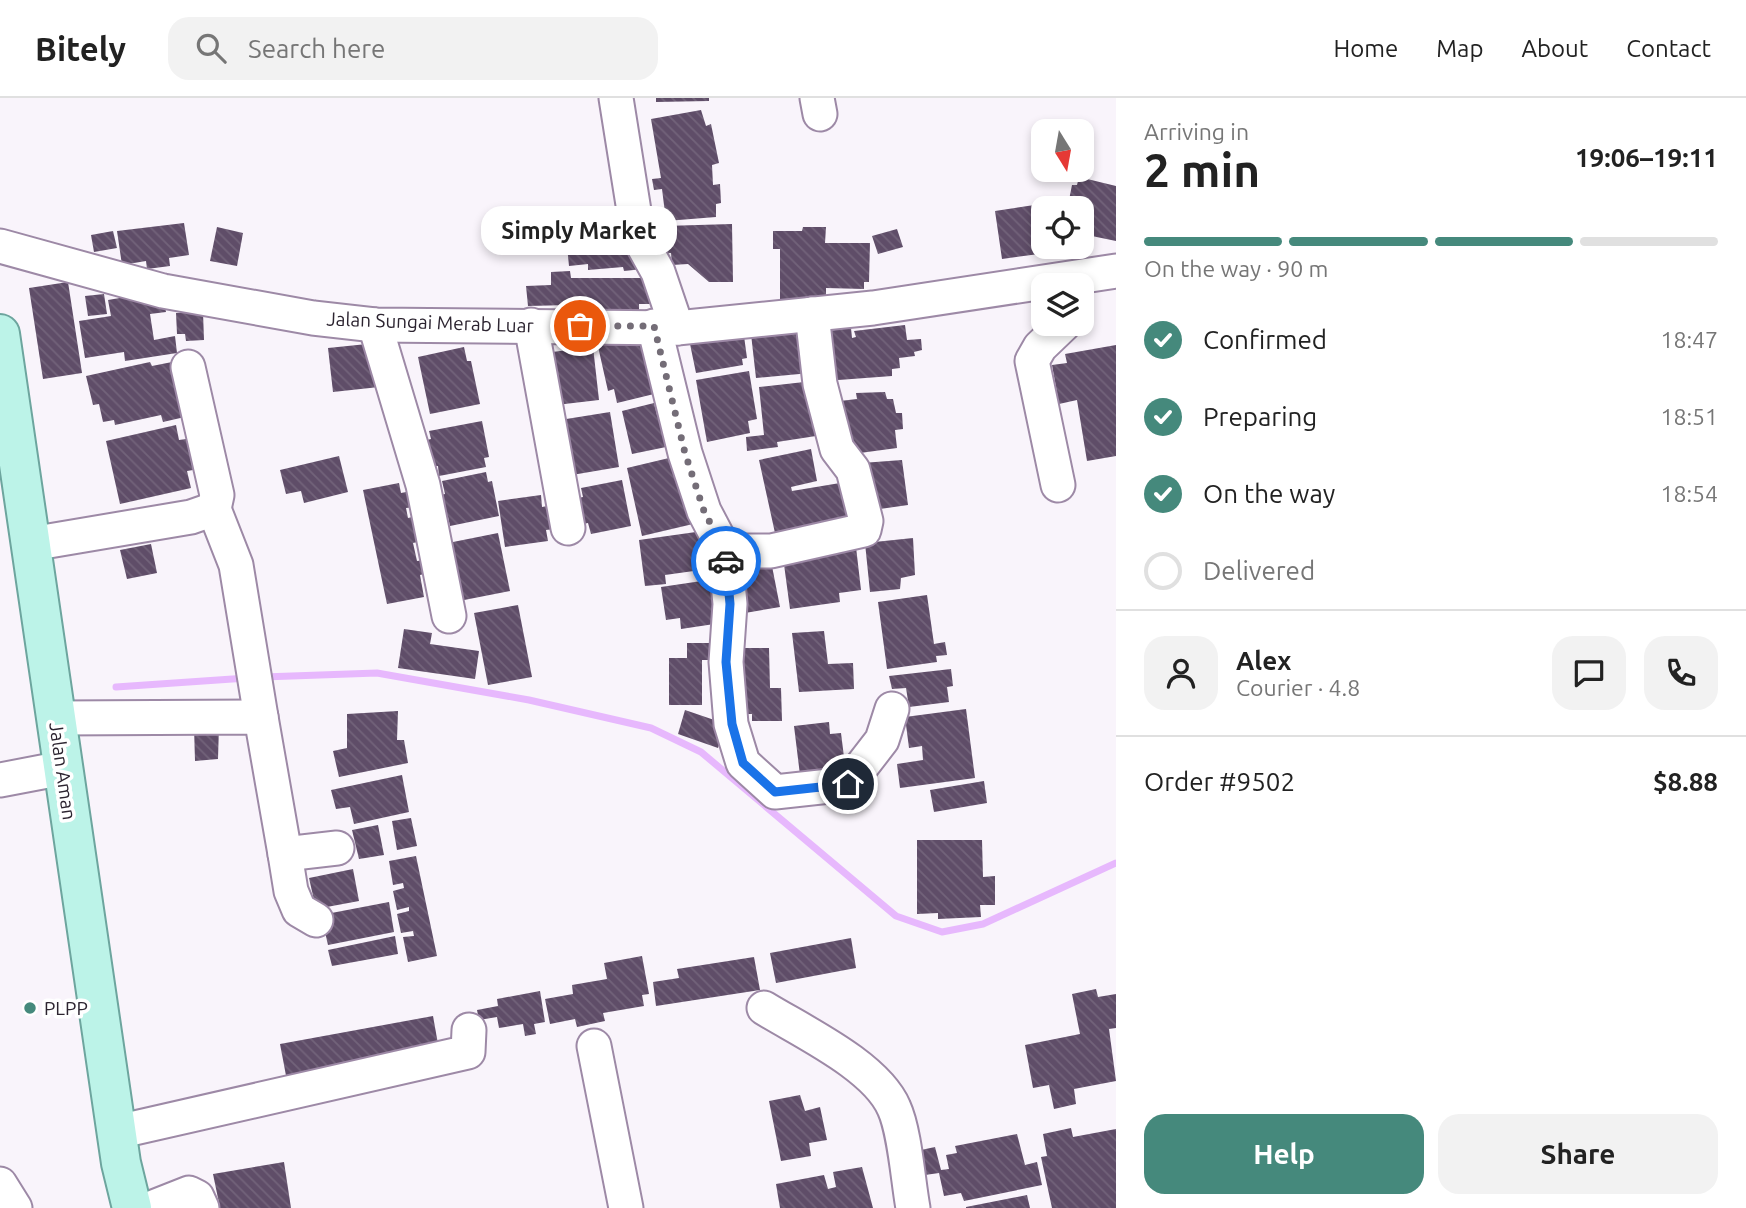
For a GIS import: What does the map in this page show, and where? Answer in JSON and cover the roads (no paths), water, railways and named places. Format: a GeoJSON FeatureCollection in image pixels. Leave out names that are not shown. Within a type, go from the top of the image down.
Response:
{"type":"FeatureCollection","features":[{"type":"Feature","properties":{"kind":"main road","name":"Jalan Aman"},"geometry":{"type":"LineString","coordinates":[[0,334],[62,768],[117,1132],[132,1208]]}},
{"type":"Feature","properties":{"kind":"street"},"geometry":{"type":"LineString","coordinates":[[616,98],[638,236],[658,272],[685,453],[704,511],[725,551],[730,604],[727,674],[732,724],[743,763],[775,792],[848,784],[882,740],[892,709]]}},
{"type":"Feature","properties":{"kind":"street","name":"Jalan Sungai Merab Luar"},"geometry":{"type":"LineString","coordinates":[[0,246],[163,290],[313,318],[375,324],[666,327],[812,314],[1031,287]]}},
{"type":"Feature","properties":{"kind":"street","name":"Jalan Sungai Merab Luar"},"geometry":{"type":"LineString","coordinates":[[1094,276],[1116,271]]}},
{"type":"Feature","properties":{"kind":"street"},"geometry":{"type":"LineString","coordinates":[[725,551],[771,551],[864,530],[866,521],[853,470],[836,449],[820,384],[812,314]]}},
{"type":"Feature","properties":{"kind":"street"},"geometry":{"type":"LineString","coordinates":[[375,324],[423,485],[449,616]]}},
{"type":"Feature","properties":{"kind":"street"},"geometry":{"type":"LineString","coordinates":[[531,325],[568,528]]}},
{"type":"Feature","properties":{"kind":"street"},"geometry":{"type":"LineString","coordinates":[[1051,336],[1040,346],[1032,361],[1058,485]]}},
{"type":"Feature","properties":{"kind":"street"},"geometry":{"type":"LineString","coordinates":[[188,367],[217,495],[214,509],[236,565],[291,891],[299,911],[316,919]]}},
{"type":"Feature","properties":{"kind":"street"},"geometry":{"type":"LineString","coordinates":[[32,544],[191,517],[214,509]]}},
{"type":"Feature","properties":{"kind":"street"},"geometry":{"type":"LineString","coordinates":[[55,718],[258,691]]}},
{"type":"Feature","properties":{"kind":"street"},"geometry":{"type":"LineString","coordinates":[[0,780],[62,768]]}},
{"type":"Feature","properties":{"kind":"street"},"geometry":{"type":"LineString","coordinates":[[285,854],[337,848]]}},
{"type":"Feature","properties":{"kind":"street"},"geometry":{"type":"LineString","coordinates":[[764,1008],[868,1074],[886,1092],[896,1110],[913,1208]]}},
{"type":"Feature","properties":{"kind":"street"},"geometry":{"type":"LineString","coordinates":[[117,1132],[468,1052],[469,1030]]}},
{"type":"Feature","properties":{"kind":"street"},"geometry":{"type":"LineString","coordinates":[[594,1046],[626,1208]]}},
{"type":"Feature","properties":{"kind":"street"},"geometry":{"type":"LineString","coordinates":[[0,1184],[15,1208]]}},
{"type":"Feature","properties":{"kind":"street"},"geometry":{"type":"LineString","coordinates":[[151,1208],[189,1193],[197,1196],[202,1208]]}},
{"type":"Feature","properties":{"kind":"waterway"},"geometry":{"type":"LineString","coordinates":[[263,677],[377,673],[529,700],[651,728],[701,752],[896,916],[942,932],[983,924],[1116,863]]}},
{"type":"Feature","properties":{"kind":"waterway"},"geometry":{"type":"LineString","coordinates":[[116,687],[247,678]]}},
{"type":"Feature","properties":{"kind":"place","name":"Simply Market"},"geometry":{"type":"Point","coordinates":[580,326]}},
{"type":"Feature","properties":{"kind":"place","name":"PLPP"},"geometry":{"type":"Point","coordinates":[30,1008]}}]}
